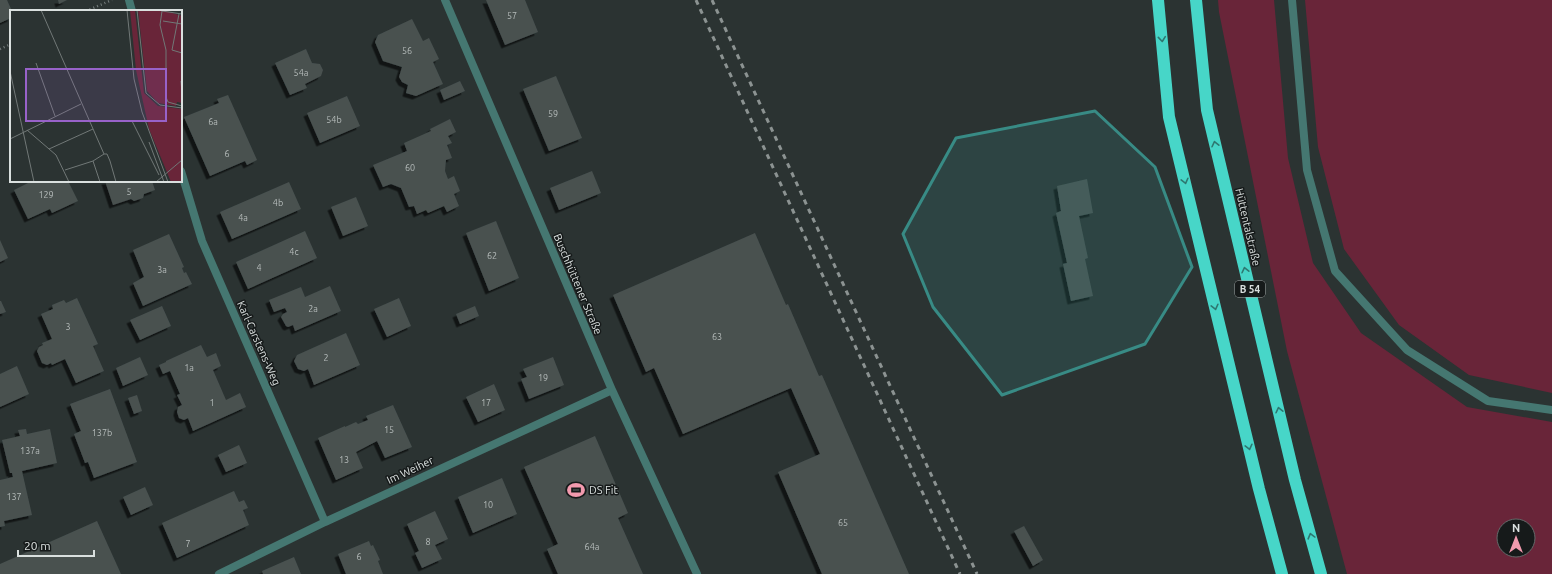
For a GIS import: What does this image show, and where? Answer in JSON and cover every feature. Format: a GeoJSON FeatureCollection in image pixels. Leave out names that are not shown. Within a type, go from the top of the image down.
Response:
{"type":"FeatureCollection","features":[{"type":"Feature","properties":{"kind":"highway"},"geometry":{"type":"LineString","coordinates":[[1158,0],[1169,117],[1259,489],[1282,574]]}},
{"type":"Feature","properties":{"kind":"highway","name":"Hüttentalstraße"},"geometry":{"type":"LineString","coordinates":[[1196,0],[1207,110],[1295,480],[1321,574]]}},
{"type":"Feature","properties":{"kind":"street"},"geometry":{"type":"LineString","coordinates":[[129,0],[132,10]]}},
{"type":"Feature","properties":{"kind":"street","name":"Buschhüttener Straße"},"geometry":{"type":"LineString","coordinates":[[445,0],[612,390],[697,574]]}},
{"type":"Feature","properties":{"kind":"street"},"geometry":{"type":"LineString","coordinates":[[1292,0],[1307,170],[1335,271],[1407,350],[1488,401],[1552,410]]}},
{"type":"Feature","properties":{"kind":"street","name":"Karl-Carstens-Weg"},"geometry":{"type":"LineString","coordinates":[[182,174],[202,241],[325,522]]}},
{"type":"Feature","properties":{"kind":"street","name":"Im Weiher"},"geometry":{"type":"LineString","coordinates":[[220,574],[325,522],[612,390]]}},
{"type":"Feature","properties":{"kind":"path"},"geometry":{"type":"LineString","coordinates":[[88,10],[112,0]]}},
{"type":"Feature","properties":{"kind":"path"},"geometry":{"type":"LineString","coordinates":[[0,49],[10,44]]}},
{"type":"Feature","properties":{"kind":"highlighted area"},"geometry":{"type":"Polygon","coordinates":[[[1095,111],[1155,167],[1192,267],[1145,344],[1002,395],[933,307],[903,234],[956,138],[1095,111]]]}},
{"type":"Feature","properties":{"kind":"shaded area"},"geometry":{"type":"Polygon","coordinates":[[[1218,0],[1274,0],[1288,158],[1313,263],[1361,333],[1467,407],[1552,422],[1552,574],[1347,574],[1287,351],[1219,12],[1218,0]]]}},
{"type":"Feature","properties":{"kind":"shaded area"},"geometry":{"type":"Polygon","coordinates":[[[1305,0],[1552,0],[1552,393],[1469,375],[1399,325],[1344,249],[1318,147],[1305,0]]]}},
{"type":"Feature","properties":{"kind":"building"},"geometry":{"type":"Polygon","coordinates":[[[0,0],[7,0],[12,10],[10,10],[10,18],[0,23],[0,0]]]}},
{"type":"Feature","properties":{"kind":"building"},"geometry":{"type":"Polygon","coordinates":[[[58,0],[67,0],[59,4],[58,0]]]}},
{"type":"Feature","properties":{"kind":"building"},"geometry":{"type":"Polygon","coordinates":[[[486,0],[525,0],[538,32],[505,45],[486,0]]]}},
{"type":"Feature","properties":{"kind":"building"},"geometry":{"type":"Polygon","coordinates":[[[412,19],[423,41],[429,38],[439,59],[433,62],[443,84],[416,96],[406,93],[408,85],[402,82],[399,77],[402,67],[383,61],[375,42],[378,35],[412,19]]]}},
{"type":"Feature","properties":{"kind":"building"},"geometry":{"type":"Polygon","coordinates":[[[306,49],[312,63],[320,64],[323,70],[321,76],[305,84],[307,88],[290,95],[275,63],[306,49]]]}},
{"type":"Feature","properties":{"kind":"building"},"geometry":{"type":"Polygon","coordinates":[[[556,76],[582,138],[549,151],[523,89],[556,76]]]}},
{"type":"Feature","properties":{"kind":"building"},"geometry":{"type":"Polygon","coordinates":[[[460,81],[465,91],[444,100],[440,90],[460,81]]]}},
{"type":"Feature","properties":{"kind":"building"},"geometry":{"type":"Polygon","coordinates":[[[228,95],[257,160],[247,165],[245,161],[210,176],[184,117],[219,103],[217,99],[228,95]]]}},
{"type":"Feature","properties":{"kind":"building"},"geometry":{"type":"Polygon","coordinates":[[[347,96],[360,126],[320,143],[307,113],[347,96]]]}},
{"type":"Feature","properties":{"kind":"building"},"geometry":{"type":"Polygon","coordinates":[[[450,119],[456,132],[448,136],[452,143],[447,145],[452,158],[446,160],[445,171],[448,179],[454,176],[460,191],[454,194],[459,206],[447,212],[444,206],[428,213],[426,210],[417,214],[414,206],[409,207],[401,188],[391,184],[383,187],[373,165],[407,151],[404,143],[431,131],[430,129],[450,119]]]}},
{"type":"Feature","properties":{"kind":"building"},"geometry":{"type":"Polygon","coordinates":[[[592,171],[601,193],[559,210],[550,188],[592,171]]]}},
{"type":"Feature","properties":{"kind":"building"},"geometry":{"type":"Polygon","coordinates":[[[1087,179],[1093,213],[1079,216],[1088,258],[1085,259],[1093,296],[1071,301],[1063,264],[1067,263],[1056,213],[1061,211],[1057,186],[1087,179]]]}},
{"type":"Feature","properties":{"kind":"building"},"geometry":{"type":"Polygon","coordinates":[[[30,182],[68,182],[78,201],[52,213],[50,209],[28,219],[14,190],[30,182]]]}},
{"type":"Feature","properties":{"kind":"building"},"geometry":{"type":"Polygon","coordinates":[[[105,182],[152,182],[155,190],[144,194],[143,198],[134,201],[131,199],[113,205],[105,182]]]}},
{"type":"Feature","properties":{"kind":"building"},"geometry":{"type":"Polygon","coordinates":[[[289,182],[301,209],[232,239],[220,212],[289,182]]]}},
{"type":"Feature","properties":{"kind":"building"},"geometry":{"type":"Polygon","coordinates":[[[356,197],[368,226],[343,236],[331,207],[356,197]]]}},
{"type":"Feature","properties":{"kind":"building"},"geometry":{"type":"Polygon","coordinates":[[[496,221],[519,278],[489,291],[466,233],[496,221]]]}},
{"type":"Feature","properties":{"kind":"building"},"geometry":{"type":"Polygon","coordinates":[[[305,231],[317,258],[248,289],[236,262],[305,231]]]}},
{"type":"Feature","properties":{"kind":"building"},"geometry":{"type":"Polygon","coordinates":[[[755,233],[819,376],[822,375],[909,574],[822,574],[778,472],[820,454],[791,388],[683,434],[654,368],[646,372],[613,295],[755,233]]]}},
{"type":"Feature","properties":{"kind":"building"},"geometry":{"type":"Polygon","coordinates":[[[169,234],[184,267],[182,268],[184,273],[186,272],[192,284],[143,306],[133,283],[144,277],[133,250],[169,234]]]}},
{"type":"Feature","properties":{"kind":"building"},"geometry":{"type":"Polygon","coordinates":[[[0,240],[8,258],[0,262],[0,240]]]}},
{"type":"Feature","properties":{"kind":"building"},"geometry":{"type":"Polygon","coordinates":[[[330,286],[341,311],[295,331],[293,325],[288,327],[286,326],[281,317],[287,312],[285,308],[274,312],[269,300],[301,287],[305,297],[330,286]]]}},
{"type":"Feature","properties":{"kind":"building"},"geometry":{"type":"Polygon","coordinates":[[[77,298],[98,344],[93,346],[104,371],[76,383],[65,359],[52,365],[51,363],[47,365],[42,363],[37,351],[39,347],[43,345],[42,343],[52,339],[41,314],[53,309],[52,305],[64,300],[66,303],[77,298]]]}},
{"type":"Feature","properties":{"kind":"building"},"geometry":{"type":"Polygon","coordinates":[[[399,298],[411,326],[387,337],[374,309],[399,298]]]}},
{"type":"Feature","properties":{"kind":"building"},"geometry":{"type":"Polygon","coordinates":[[[0,301],[6,312],[0,314],[0,301]]]}},
{"type":"Feature","properties":{"kind":"building"},"geometry":{"type":"Polygon","coordinates":[[[162,306],[171,326],[140,340],[130,320],[162,306]]]}},
{"type":"Feature","properties":{"kind":"building"},"geometry":{"type":"Polygon","coordinates":[[[475,306],[479,316],[460,324],[456,314],[475,306]]]}},
{"type":"Feature","properties":{"kind":"building"},"geometry":{"type":"Polygon","coordinates":[[[346,333],[360,365],[314,385],[308,369],[304,371],[298,369],[294,361],[297,355],[346,333]]]}},
{"type":"Feature","properties":{"kind":"building"},"geometry":{"type":"Polygon","coordinates":[[[201,345],[207,357],[216,353],[221,366],[213,370],[226,400],[240,393],[246,407],[193,431],[188,418],[184,420],[179,418],[177,412],[178,407],[182,405],[177,395],[180,394],[170,371],[163,374],[159,365],[201,345]]]}},
{"type":"Feature","properties":{"kind":"building"},"geometry":{"type":"Polygon","coordinates":[[[140,357],[148,375],[123,386],[116,368],[140,357]]]}},
{"type":"Feature","properties":{"kind":"building"},"geometry":{"type":"Polygon","coordinates":[[[553,357],[564,385],[529,399],[521,379],[527,377],[523,369],[553,357]]]}},
{"type":"Feature","properties":{"kind":"building"},"geometry":{"type":"Polygon","coordinates":[[[17,366],[29,394],[0,407],[0,374],[17,366]]]}},
{"type":"Feature","properties":{"kind":"building"},"geometry":{"type":"Polygon","coordinates":[[[494,384],[505,410],[478,422],[466,397],[494,384]]]}},
{"type":"Feature","properties":{"kind":"building"},"geometry":{"type":"Polygon","coordinates":[[[110,389],[137,462],[94,478],[88,462],[85,463],[74,434],[81,431],[70,404],[110,389]]]}},
{"type":"Feature","properties":{"kind":"building"},"geometry":{"type":"Polygon","coordinates":[[[137,395],[142,411],[134,414],[128,398],[137,395]]]}},
{"type":"Feature","properties":{"kind":"building"},"geometry":{"type":"Polygon","coordinates":[[[393,405],[412,447],[385,458],[377,441],[356,452],[363,468],[336,480],[318,438],[356,422],[358,424],[368,420],[366,416],[393,405]]]}},
{"type":"Feature","properties":{"kind":"building"},"geometry":{"type":"Polygon","coordinates":[[[26,429],[27,434],[50,429],[57,463],[22,471],[32,515],[4,521],[5,526],[0,527],[0,480],[13,477],[12,473],[10,473],[2,440],[20,436],[18,430],[26,429]]]}},
{"type":"Feature","properties":{"kind":"building","name":"DS Fit"},"geometry":{"type":"Polygon","coordinates":[[[595,436],[628,513],[618,518],[643,574],[558,574],[547,549],[558,544],[524,467],[595,436]]]}},
{"type":"Feature","properties":{"kind":"building"},"geometry":{"type":"Polygon","coordinates":[[[239,445],[247,463],[226,472],[218,455],[239,445]]]}},
{"type":"Feature","properties":{"kind":"building"},"geometry":{"type":"Polygon","coordinates":[[[502,478],[517,514],[473,533],[458,497],[502,478]]]}},
{"type":"Feature","properties":{"kind":"building"},"geometry":{"type":"Polygon","coordinates":[[[145,487],[153,505],[131,515],[123,497],[145,487]]]}},
{"type":"Feature","properties":{"kind":"building"},"geometry":{"type":"Polygon","coordinates":[[[234,491],[239,502],[244,500],[248,508],[243,510],[249,525],[177,558],[162,523],[234,491]]]}},
{"type":"Feature","properties":{"kind":"building"},"geometry":{"type":"Polygon","coordinates":[[[435,511],[448,539],[435,545],[442,559],[422,568],[415,553],[419,551],[407,524],[435,511]]]}},
{"type":"Feature","properties":{"kind":"building"},"geometry":{"type":"Polygon","coordinates":[[[97,521],[121,574],[0,574],[0,564],[97,521]]]}},
{"type":"Feature","properties":{"kind":"building"},"geometry":{"type":"Polygon","coordinates":[[[1024,526],[1043,560],[1033,566],[1014,531],[1024,526]]]}},
{"type":"Feature","properties":{"kind":"building"},"geometry":{"type":"Polygon","coordinates":[[[369,541],[371,546],[373,545],[380,560],[378,561],[383,574],[346,574],[338,554],[369,541]]]}},
{"type":"Feature","properties":{"kind":"building"},"geometry":{"type":"Polygon","coordinates":[[[294,557],[301,574],[263,574],[262,571],[294,557]]]}},
{"type":"Feature","properties":{"kind":"railway"},"geometry":{"type":"LineString","coordinates":[[696,0],[960,574]]}},
{"type":"Feature","properties":{"kind":"railway"},"geometry":{"type":"LineString","coordinates":[[712,0],[977,574]]}},
{"type":"Feature","properties":{"kind":"place","name":"DS Fit"},"geometry":{"type":"Point","coordinates":[576,490]}}]}
